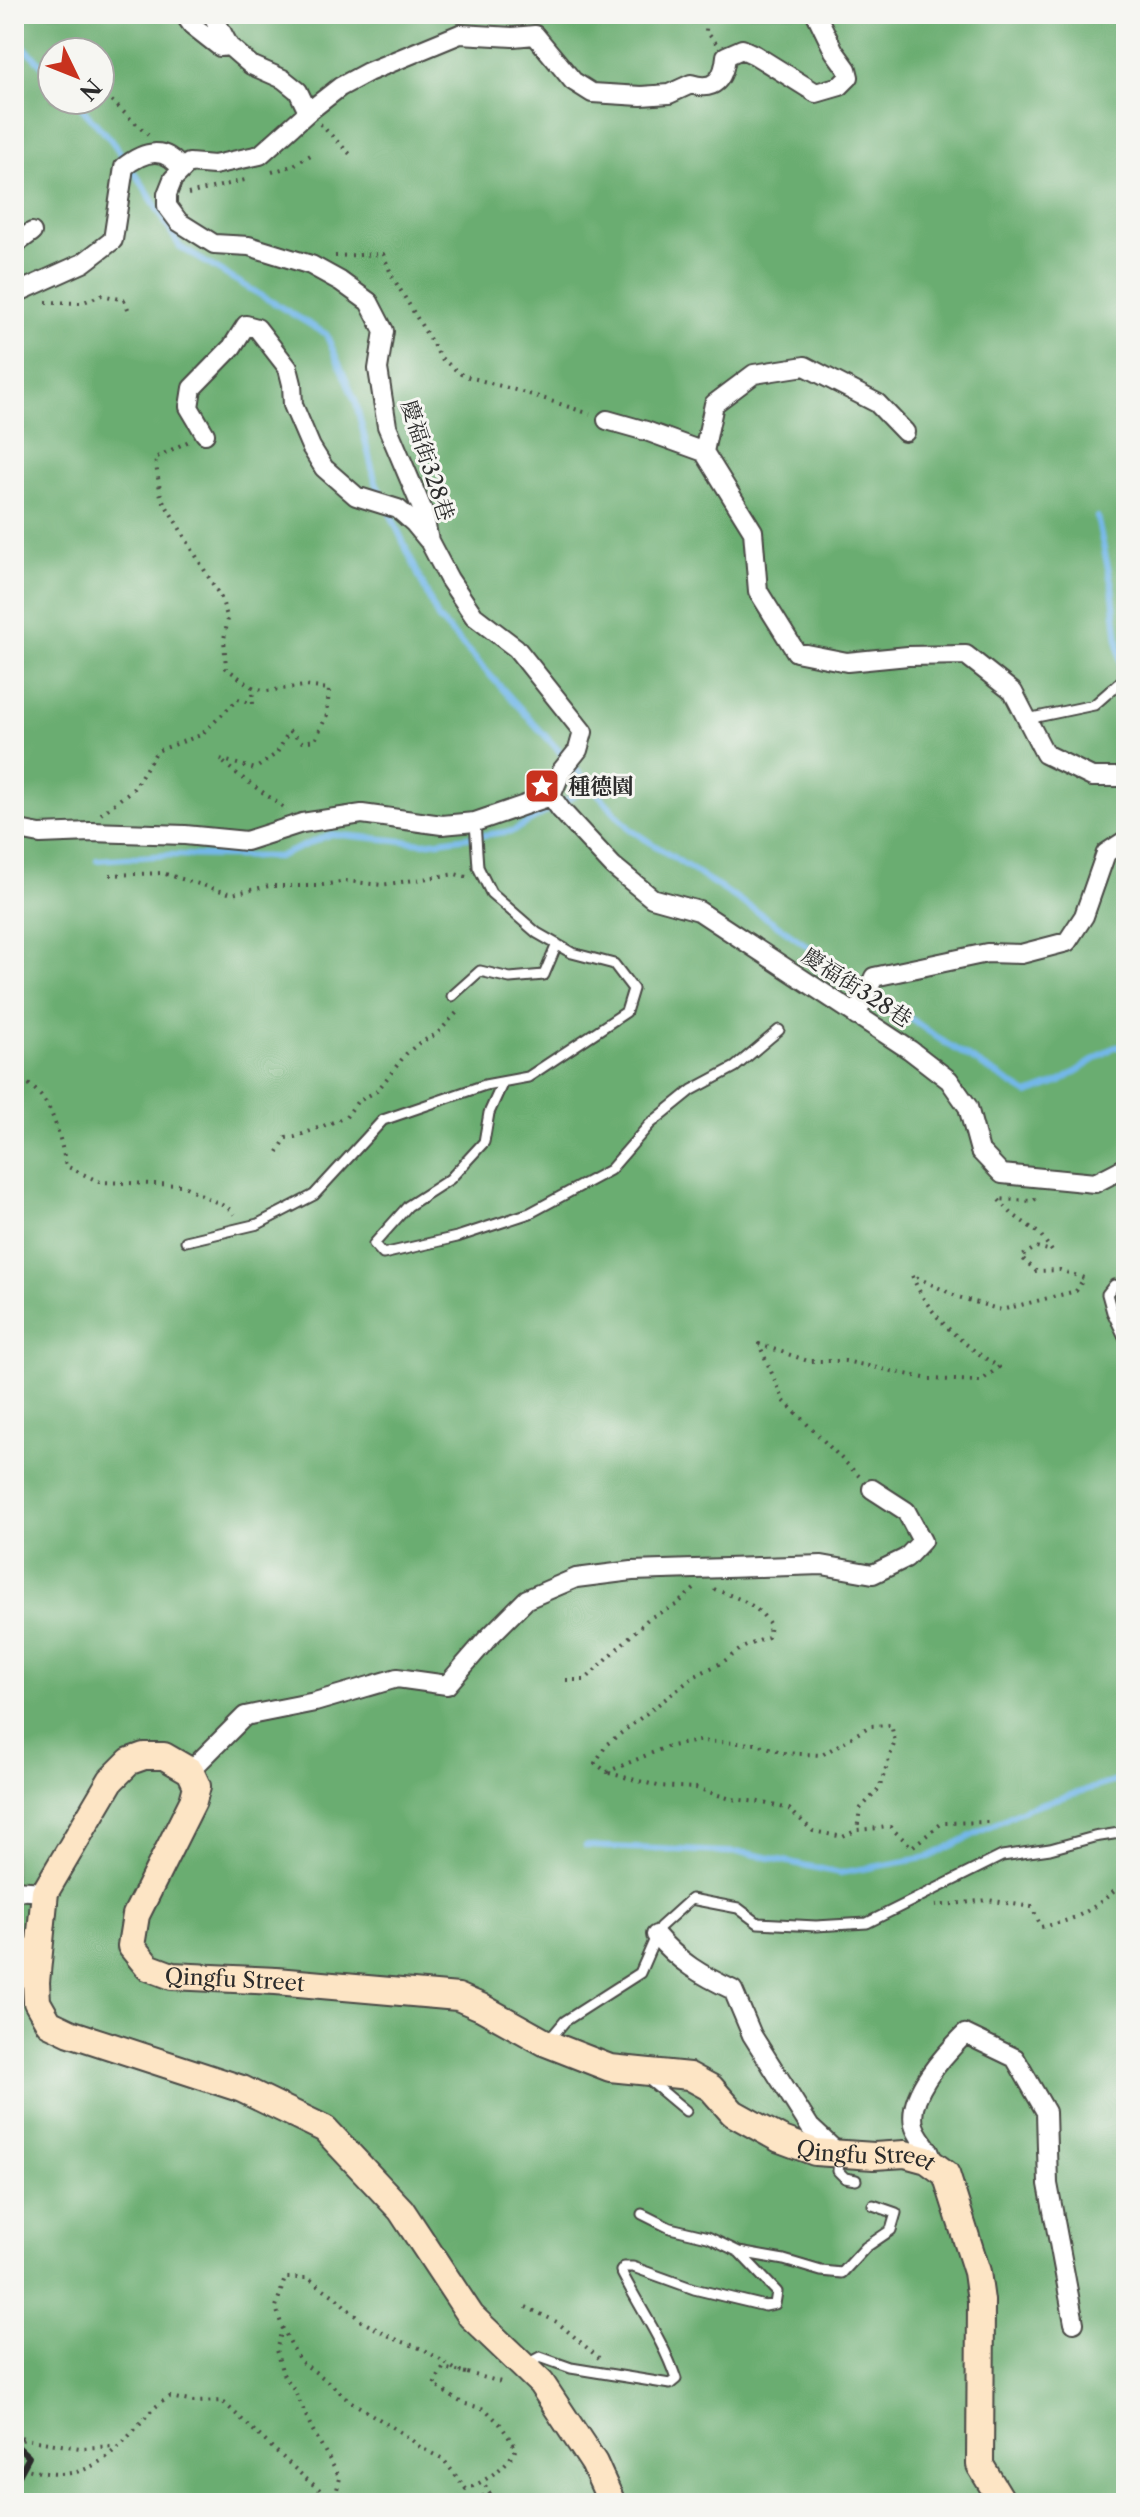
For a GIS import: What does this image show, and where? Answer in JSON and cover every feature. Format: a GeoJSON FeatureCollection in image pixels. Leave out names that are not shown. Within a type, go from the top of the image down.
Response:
{"type":"FeatureCollection","features":[{"type":"Feature","properties":{"kind":"street"},"geometry":{"type":"LineString","coordinates":[[184,14],[192,25],[220,47],[229,46]]}},
{"type":"Feature","properties":{"kind":"street"},"geometry":{"type":"LineString","coordinates":[[212,14],[229,46],[251,65],[283,79],[298,91],[308,112]]}},
{"type":"Feature","properties":{"kind":"street"},"geometry":{"type":"LineString","coordinates":[[14,294],[83,263],[113,240],[130,162],[156,153],[178,164],[214,165],[260,155],[340,87],[368,72],[460,34],[535,35],[573,81],[592,93],[641,96],[669,94],[691,84],[703,88],[713,84],[725,70],[726,56],[742,49],[816,93],[840,86],[849,77],[816,14]]}},
{"type":"Feature","properties":{"kind":"street","name":"慶福街328巷"},"geometry":{"type":"LineString","coordinates":[[178,164],[167,194],[167,206],[189,230],[214,244],[249,246],[311,265],[369,302],[384,331],[378,369],[387,426],[423,511],[429,541],[449,579],[474,616],[516,648],[583,732],[578,750],[562,770],[555,802],[613,866],[652,898],[699,911],[859,1008],[949,1080],[968,1107],[980,1151],[1002,1174],[1095,1183],[1126,1167]]}},
{"type":"Feature","properties":{"kind":"street"},"geometry":{"type":"LineString","coordinates":[[14,245],[32,232]]}},
{"type":"Feature","properties":{"kind":"street"},"geometry":{"type":"LineString","coordinates":[[205,434],[189,407],[192,388],[232,347],[246,325],[257,328],[288,368],[293,405],[324,468],[356,496],[398,509],[429,541]]}},
{"type":"Feature","properties":{"kind":"street"},"geometry":{"type":"LineString","coordinates":[[704,452],[714,404],[754,374],[805,366],[877,403],[905,432]]}},
{"type":"Feature","properties":{"kind":"street"},"geometry":{"type":"LineString","coordinates":[[607,420],[704,452],[753,531],[758,591],[796,652],[847,662],[908,656],[966,655],[1013,692],[1045,754],[1092,777],[1126,777]]}},
{"type":"Feature","properties":{"kind":"street"},"geometry":{"type":"LineString","coordinates":[[14,829],[40,834],[185,835],[246,841],[302,823],[362,814],[442,825],[476,823],[555,802]]}},
{"type":"Feature","properties":{"kind":"street","name":"慶福街328巷"},"geometry":{"type":"LineString","coordinates":[[859,1008],[874,977],[987,953],[1021,954],[1067,942],[1084,916],[1106,853],[1126,840]]}},
{"type":"Feature","properties":{"kind":"street"},"geometry":{"type":"LineString","coordinates":[[612,2503],[594,2463],[541,2383],[471,2316],[401,2210],[325,2129],[242,2089],[70,2033],[49,2023],[37,2002],[36,1982],[45,1892],[111,1780],[130,1761],[144,1756],[164,1756],[190,1771],[245,1716],[315,1702],[397,1678],[447,1685],[527,1599],[576,1578],[632,1571],[822,1565],[873,1574],[906,1558],[922,1541],[906,1511],[872,1489]]}},
{"type":"Feature","properties":{"kind":"street","name":"Qingfu Street"},"geometry":{"type":"LineString","coordinates":[[190,1771],[197,1786],[193,1801],[136,1915],[131,1946],[148,1967],[172,1976],[276,1981],[458,1997],[546,2043],[610,2068],[689,2076],[711,2088],[733,2113],[780,2139],[815,2152],[874,2156],[905,2154],[927,2160],[946,2174],[977,2272],[981,2301],[980,2465],[1003,2503]]}},
{"type":"Feature","properties":{"kind":"street"},"geometry":{"type":"LineString","coordinates":[[14,1890],[45,1892]]}},
{"type":"Feature","properties":{"kind":"street"},"geometry":{"type":"LineString","coordinates":[[656,1935],[668,1950],[697,1973],[733,1990],[752,2035],[810,2127],[839,2154]]}},
{"type":"Feature","properties":{"kind":"street"},"geometry":{"type":"LineString","coordinates":[[933,2164],[933,2155],[914,2125],[916,2099],[939,2059],[965,2034],[1015,2058],[1046,2112],[1048,2184],[1074,2323]]}},
{"type":"Feature","properties":{"kind":"lane"},"geometry":{"type":"LineString","coordinates":[[1027,719],[1094,705],[1126,677]]}},
{"type":"Feature","properties":{"kind":"lane"},"geometry":{"type":"LineString","coordinates":[[186,1241],[258,1224],[314,1195],[383,1120],[485,1085],[528,1077],[626,1012],[633,989],[614,964],[572,953],[515,916],[491,893],[478,867],[476,823]]}},
{"type":"Feature","properties":{"kind":"lane"},"geometry":{"type":"LineString","coordinates":[[452,996],[480,971],[510,978],[544,975],[557,944]]}},
{"type":"Feature","properties":{"kind":"lane"},"geometry":{"type":"LineString","coordinates":[[503,1082],[489,1113],[484,1142],[450,1179],[408,1206],[374,1244],[383,1254],[457,1237],[530,1213],[610,1170],[650,1124],[692,1090],[735,1067],[779,1030]]}},
{"type":"Feature","properties":{"kind":"lane"},"geometry":{"type":"LineString","coordinates":[[1126,1291],[1114,1285],[1107,1294],[1126,1341]]}},
{"type":"Feature","properties":{"kind":"lane"},"geometry":{"type":"LineString","coordinates":[[546,2043],[565,2021],[640,1973],[660,1927],[691,1899],[738,1908],[758,1923],[816,1926],[867,1923],[1002,1856],[1126,1832]]}},
{"type":"Feature","properties":{"kind":"lane"},"geometry":{"type":"LineString","coordinates":[[638,2071],[686,2111]]}},
{"type":"Feature","properties":{"kind":"lane"},"geometry":{"type":"LineString","coordinates":[[839,2154],[838,2171],[845,2178],[856,2180]]}},
{"type":"Feature","properties":{"kind":"lane"},"geometry":{"type":"LineString","coordinates":[[642,2214],[670,2228],[708,2237],[739,2252],[842,2273],[866,2247],[891,2230],[896,2213],[873,2205]]}},
{"type":"Feature","properties":{"kind":"lane"},"geometry":{"type":"LineString","coordinates":[[522,2366],[540,2357],[571,2368],[670,2384],[676,2379],[648,2318],[621,2271],[624,2267],[633,2267],[694,2289],[765,2306],[775,2304],[777,2292],[739,2252]]}},
{"type":"Feature","properties":{"kind":"path"},"geometry":{"type":"LineString","coordinates":[[710,14],[706,31],[726,56]]}},
{"type":"Feature","properties":{"kind":"path"},"geometry":{"type":"LineString","coordinates":[[116,105],[178,164]]}},
{"type":"Feature","properties":{"kind":"path"},"geometry":{"type":"LineString","coordinates":[[308,112],[352,156]]}},
{"type":"Feature","properties":{"kind":"path"},"geometry":{"type":"LineString","coordinates":[[327,256],[383,254],[392,276],[441,358],[462,375],[607,420]]}},
{"type":"Feature","properties":{"kind":"path"},"geometry":{"type":"LineString","coordinates":[[37,302],[81,303],[102,295],[124,300],[130,313]]}},
{"type":"Feature","properties":{"kind":"path"},"geometry":{"type":"LineString","coordinates":[[205,434],[155,458],[161,497],[221,598],[228,619],[224,639],[226,668],[252,687],[267,691],[304,686],[329,689],[327,715],[315,740],[302,742],[289,731],[277,753],[255,769],[220,759],[302,823]]}},
{"type":"Feature","properties":{"kind":"path"},"geometry":{"type":"LineString","coordinates":[[77,833],[133,789],[157,751],[201,735],[238,699],[253,704],[252,687]]}},
{"type":"Feature","properties":{"kind":"path"},"geometry":{"type":"LineString","coordinates":[[110,875],[162,873],[232,894],[269,886],[317,886],[346,881],[381,885],[455,874],[484,880]]}},
{"type":"Feature","properties":{"kind":"path"},"geometry":{"type":"LineString","coordinates":[[278,1152],[286,1138],[346,1117],[357,1102],[377,1091],[406,1054],[437,1034],[461,1008]]}},
{"type":"Feature","properties":{"kind":"path"},"geometry":{"type":"LineString","coordinates":[[14,1077],[24,1080],[45,1099],[60,1137],[66,1166],[100,1182],[182,1185],[228,1208],[248,1227]]}},
{"type":"Feature","properties":{"kind":"path"},"geometry":{"type":"LineString","coordinates":[[872,1489],[784,1401],[759,1344],[808,1361],[845,1361],[929,1379],[981,1381],[999,1367],[968,1348],[920,1296],[912,1275],[958,1297],[1001,1310],[1076,1291],[1084,1278],[1060,1270],[1036,1271],[1021,1257],[1036,1247],[1052,1251],[1040,1234],[1012,1214],[998,1199],[1032,1201],[1062,1181]]}},
{"type":"Feature","properties":{"kind":"path"},"geometry":{"type":"LineString","coordinates":[[708,1587],[751,1603],[770,1625],[768,1637],[742,1648],[695,1676],[607,1744],[595,1763],[607,1772],[658,1786],[696,1788],[731,1799],[789,1809],[813,1831],[843,1837],[857,1830],[890,1827],[912,1847],[942,1823],[990,1822]]}},
{"type":"Feature","properties":{"kind":"path"},"geometry":{"type":"LineString","coordinates":[[566,1680],[585,1680],[649,1618],[676,1605],[695,1589]]}},
{"type":"Feature","properties":{"kind":"path"},"geometry":{"type":"LineString","coordinates":[[607,1772],[666,1747],[698,1741],[757,1744],[784,1753],[822,1755],[870,1726],[891,1725],[895,1741],[879,1789],[860,1809],[857,1830]]}},
{"type":"Feature","properties":{"kind":"path"},"geometry":{"type":"LineString","coordinates":[[912,1902],[926,1907],[988,1900],[1032,1907],[1041,1927],[1065,1922],[1098,1906],[1126,1882]]}},
{"type":"Feature","properties":{"kind":"path"},"geometry":{"type":"LineString","coordinates":[[466,2373],[425,2350],[361,2321],[334,2296],[308,2278],[285,2278],[276,2307],[282,2327],[300,2361],[350,2401],[443,2459],[466,2489],[483,2482],[513,2455],[516,2448],[500,2424],[485,2409],[462,2403],[434,2385],[443,2368],[546,2392]]}},
{"type":"Feature","properties":{"kind":"path"},"geometry":{"type":"LineString","coordinates":[[526,2307],[557,2322],[618,2377]]}},
{"type":"Feature","properties":{"kind":"path"},"geometry":{"type":"LineString","coordinates":[[282,2327],[276,2350],[283,2374],[294,2389],[340,2478],[337,2503]]}},
{"type":"Feature","properties":{"kind":"path"},"geometry":{"type":"LineString","coordinates":[[14,2465],[34,2472],[64,2474],[82,2471],[102,2462],[154,2406],[170,2397],[194,2402],[222,2401],[325,2494],[336,2493]]}},
{"type":"Feature","properties":{"kind":"path"},"geometry":{"type":"LineString","coordinates":[[14,2432],[24,2439],[80,2448],[119,2446]]}},
{"type":"Feature","properties":{"kind":"path"},"geometry":{"type":"LineString","coordinates":[[14,2443],[24,2439]]}},
{"type":"Feature","properties":{"kind":"path"},"geometry":{"type":"LineString","coordinates":[[459,2503],[490,2494],[483,2482]]}},
{"type":"Feature","properties":{"kind":"green space"},"geometry":{"type":"Polygon","coordinates":[[[14,14],[1126,14],[1126,2503],[14,2503],[14,14]]]}},
{"type":"Feature","properties":{"kind":"waterway"},"geometry":{"type":"LineString","coordinates":[[14,36],[36,59]]}},
{"type":"Feature","properties":{"kind":"waterway"},"geometry":{"type":"LineString","coordinates":[[89,116],[111,140],[143,185],[180,247],[326,334],[356,403],[375,480],[384,500]]}},
{"type":"Feature","properties":{"kind":"waterway"},"geometry":{"type":"LineString","coordinates":[[389,511],[438,618],[631,830],[773,922],[944,1042],[1028,1094],[1060,1082],[1114,1047],[1126,1047]]}},
{"type":"Feature","properties":{"kind":"waterway"},"geometry":{"type":"LineString","coordinates":[[1097,517],[1112,586],[1126,714]]}},
{"type":"Feature","properties":{"kind":"waterway"},"geometry":{"type":"LineString","coordinates":[[97,860],[170,855],[278,857],[331,834],[424,843],[513,831],[591,786]]}},
{"type":"Feature","properties":{"kind":"waterway"},"geometry":{"type":"LineString","coordinates":[[586,1846],[747,1853],[840,1873],[929,1857],[1027,1808],[1126,1778]]}},
{"type":"Feature","properties":{"kind":"railway"},"geometry":{"type":"LineString","coordinates":[[14,2443],[29,2457],[14,2485]]}},
{"type":"Feature","properties":{"kind":"place","name":"種德園"},"geometry":{"type":"Point","coordinates":[542,786]}}]}
